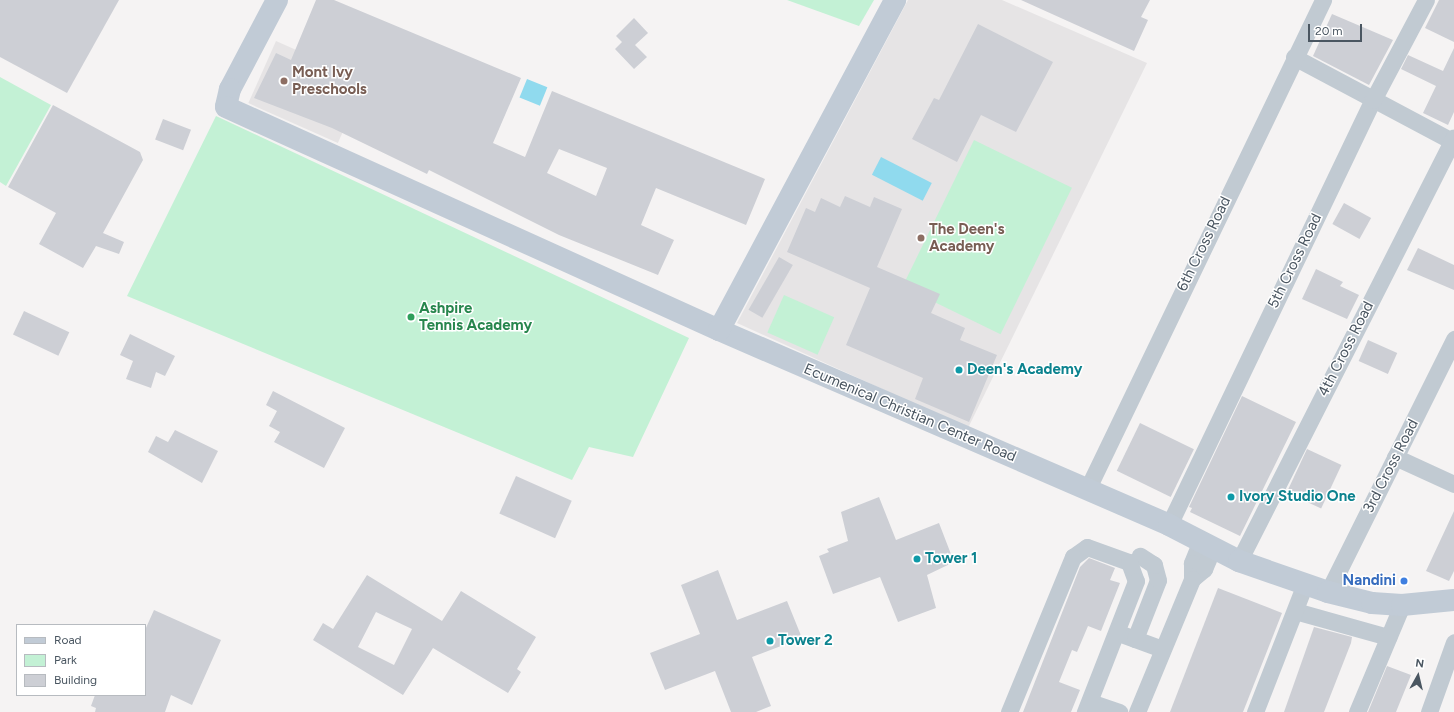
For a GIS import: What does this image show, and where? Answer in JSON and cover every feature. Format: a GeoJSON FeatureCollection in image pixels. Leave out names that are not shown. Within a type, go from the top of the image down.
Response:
{"type":"FeatureCollection","features":[{"type":"Feature","properties":{"kind":"street","name":"Ecumenical Christian Center Road"},"geometry":{"type":"LineString","coordinates":[[277,0],[230,89],[226,107],[719,330],[1169,525],[1239,561],[1328,592],[1372,603],[1402,605],[1454,600]]}},
{"type":"Feature","properties":{"kind":"street"},"geometry":{"type":"LineString","coordinates":[[719,330],[895,0]]}},
{"type":"Feature","properties":{"kind":"street","name":"6th Cross Road"},"geometry":{"type":"LineString","coordinates":[[1087,490],[1294,57],[1323,0]]}},
{"type":"Feature","properties":{"kind":"street","name":"5th Cross Road"},"geometry":{"type":"LineString","coordinates":[[1169,525],[1373,100],[1426,0]]}},
{"type":"Feature","properties":{"kind":"street"},"geometry":{"type":"LineString","coordinates":[[1294,57],[1373,100],[1453,140]]}},
{"type":"Feature","properties":{"kind":"street","name":"4th Cross Road"},"geometry":{"type":"LineString","coordinates":[[1239,561],[1453,140]]}},
{"type":"Feature","properties":{"kind":"street","name":"3rd Cross Road"},"geometry":{"type":"LineString","coordinates":[[1328,592],[1454,339]]}},
{"type":"Feature","properties":{"kind":"street"},"geometry":{"type":"LineString","coordinates":[[1395,457],[1454,484]]}},
{"type":"Feature","properties":{"kind":"street"},"geometry":{"type":"LineString","coordinates":[[1137,712],[1192,580],[1192,563],[1206,545]]}},
{"type":"Feature","properties":{"kind":"street"},"geometry":{"type":"LineString","coordinates":[[1009,712],[1073,557],[1087,547],[1129,562],[1136,581],[1117,632],[1100,709]]}},
{"type":"Feature","properties":{"kind":"street"},"geometry":{"type":"LineString","coordinates":[[1135,639],[1158,580],[1154,565],[1140,556]]}},
{"type":"Feature","properties":{"kind":"street"},"geometry":{"type":"LineString","coordinates":[[1255,712],[1305,584]]}},
{"type":"Feature","properties":{"kind":"street"},"geometry":{"type":"LineString","coordinates":[[1357,712],[1402,605]]}},
{"type":"Feature","properties":{"kind":"street"},"geometry":{"type":"LineString","coordinates":[[1295,611],[1388,637]]}},
{"type":"Feature","properties":{"kind":"street"},"geometry":{"type":"LineString","coordinates":[[1117,632],[1162,649]]}},
{"type":"Feature","properties":{"kind":"street"},"geometry":{"type":"LineString","coordinates":[[1429,712],[1454,642]]}},
{"type":"Feature","properties":{"kind":"shaded area","name":"The Deen's Academy"},"geometry":{"type":"Polygon","coordinates":[[[908,0],[1002,0],[1147,63],[968,428],[737,323],[908,0]]]}},
{"type":"Feature","properties":{"kind":"shaded area"},"geometry":{"type":"Polygon","coordinates":[[[276,41],[366,81],[338,143],[248,103],[276,41]]]}},
{"type":"Feature","properties":{"kind":"green space"},"geometry":{"type":"Polygon","coordinates":[[[787,0],[874,0],[859,26],[787,0]]]}},
{"type":"Feature","properties":{"kind":"green space"},"geometry":{"type":"Polygon","coordinates":[[[0,77],[51,105],[6,186],[0,182],[0,77]]]}},
{"type":"Feature","properties":{"kind":"green space","name":"Ashpire Tennis Academy"},"geometry":{"type":"Polygon","coordinates":[[[216,116],[689,338],[633,457],[589,447],[572,480],[127,296],[216,116]]]}},
{"type":"Feature","properties":{"kind":"green space"},"geometry":{"type":"Polygon","coordinates":[[[974,140],[1072,188],[1001,334],[903,287],[974,140]]]}},
{"type":"Feature","properties":{"kind":"green space"},"geometry":{"type":"Polygon","coordinates":[[[784,295],[834,317],[818,355],[767,332],[784,295]]]}},
{"type":"Feature","properties":{"kind":"water"},"geometry":{"type":"Polygon","coordinates":[[[527,79],[547,87],[540,106],[520,98],[527,79]]]}},
{"type":"Feature","properties":{"kind":"water"},"geometry":{"type":"Polygon","coordinates":[[[881,157],[932,183],[923,201],[872,175],[881,157]]]}},
{"type":"Feature","properties":{"kind":"building"},"geometry":{"type":"Polygon","coordinates":[[[0,0],[119,0],[67,93],[0,57],[0,0]]]}},
{"type":"Feature","properties":{"kind":"building"},"geometry":{"type":"Polygon","coordinates":[[[316,0],[334,0],[521,78],[493,143],[525,157],[552,91],[765,179],[746,225],[656,188],[641,225],[674,240],[658,275],[559,235],[429,170],[427,174],[332,128],[254,98],[276,53],[291,60],[316,0]],[[559,149],[547,173],[596,196],[607,168],[559,149]]]}},
{"type":"Feature","properties":{"kind":"building"},"geometry":{"type":"Polygon","coordinates":[[[1021,0],[1150,0],[1141,17],[1148,20],[1134,51],[1021,0]]]}},
{"type":"Feature","properties":{"kind":"building"},"geometry":{"type":"Polygon","coordinates":[[[1439,0],[1454,0],[1454,42],[1425,28],[1439,0]]]}},
{"type":"Feature","properties":{"kind":"building"},"geometry":{"type":"Polygon","coordinates":[[[1332,14],[1393,40],[1369,85],[1313,56],[1332,14]]]}},
{"type":"Feature","properties":{"kind":"building"},"geometry":{"type":"Polygon","coordinates":[[[634,18],[648,33],[635,45],[647,57],[634,69],[615,49],[622,42],[616,36],[634,18]]]}},
{"type":"Feature","properties":{"kind":"building"},"geometry":{"type":"Polygon","coordinates":[[[978,24],[1053,62],[1016,132],[981,115],[957,162],[912,139],[934,98],[939,100],[978,24]]]}},
{"type":"Feature","properties":{"kind":"building"},"geometry":{"type":"Polygon","coordinates":[[[1454,48],[1454,112],[1448,125],[1423,113],[1436,86],[1401,69],[1408,55],[1443,71],[1454,48]]]}},
{"type":"Feature","properties":{"kind":"building"},"geometry":{"type":"Polygon","coordinates":[[[53,105],[140,152],[143,160],[103,233],[124,242],[119,254],[96,246],[83,268],[39,244],[56,213],[8,187],[53,105]]]}},
{"type":"Feature","properties":{"kind":"building"},"geometry":{"type":"Polygon","coordinates":[[[163,119],[191,130],[183,150],[155,140],[163,119]]]}},
{"type":"Feature","properties":{"kind":"building"},"geometry":{"type":"Polygon","coordinates":[[[845,196],[870,207],[874,197],[902,209],[877,267],[940,294],[931,313],[965,328],[960,340],[997,355],[969,422],[915,399],[923,378],[846,345],[870,288],[787,252],[806,208],[815,212],[821,198],[840,207],[845,196]]]}},
{"type":"Feature","properties":{"kind":"building"},"geometry":{"type":"Polygon","coordinates":[[[1344,203],[1371,218],[1359,239],[1332,224],[1344,203]]]}},
{"type":"Feature","properties":{"kind":"building"},"geometry":{"type":"Polygon","coordinates":[[[1418,248],[1454,265],[1454,290],[1407,270],[1418,248]]]}},
{"type":"Feature","properties":{"kind":"building"},"geometry":{"type":"Polygon","coordinates":[[[779,257],[793,265],[762,318],[748,310],[779,257]]]}},
{"type":"Feature","properties":{"kind":"building"},"geometry":{"type":"Polygon","coordinates":[[[1316,269],[1343,282],[1340,286],[1359,295],[1347,319],[1302,299],[1316,269]]]}},
{"type":"Feature","properties":{"kind":"building"},"geometry":{"type":"Polygon","coordinates":[[[24,311],[69,332],[58,356],[13,335],[24,311]]]}},
{"type":"Feature","properties":{"kind":"building"},"geometry":{"type":"Polygon","coordinates":[[[130,334],[175,356],[165,376],[156,372],[151,388],[126,379],[133,361],[120,355],[130,334]]]}},
{"type":"Feature","properties":{"kind":"building"},"geometry":{"type":"Polygon","coordinates":[[[1368,340],[1397,353],[1388,374],[1359,361],[1368,340]]]}},
{"type":"Feature","properties":{"kind":"building"},"geometry":{"type":"Polygon","coordinates":[[[273,391],[345,428],[324,468],[274,442],[280,432],[269,426],[277,411],[266,405],[273,391]]]}},
{"type":"Feature","properties":{"kind":"building"},"geometry":{"type":"Polygon","coordinates":[[[1242,396],[1296,422],[1240,536],[1190,512],[1192,508],[1189,507],[1242,396]]]}},
{"type":"Feature","properties":{"kind":"building"},"geometry":{"type":"Polygon","coordinates":[[[1140,423],[1194,449],[1171,497],[1117,471],[1140,423]]]}},
{"type":"Feature","properties":{"kind":"building"},"geometry":{"type":"Polygon","coordinates":[[[175,430],[218,451],[202,483],[148,452],[156,436],[168,442],[175,430]]]}},
{"type":"Feature","properties":{"kind":"building"},"geometry":{"type":"Polygon","coordinates":[[[1307,449],[1341,465],[1321,509],[1287,493],[1307,449]]]}},
{"type":"Feature","properties":{"kind":"building"},"geometry":{"type":"Polygon","coordinates":[[[516,476],[572,501],[555,538],[499,513],[516,476]]]}},
{"type":"Feature","properties":{"kind":"building","name":"Tower 1"},"geometry":{"type":"Polygon","coordinates":[[[879,497],[896,540],[939,523],[954,562],[927,575],[936,608],[898,622],[880,577],[833,594],[819,556],[829,552],[827,549],[848,541],[841,512],[879,497]]]}},
{"type":"Feature","properties":{"kind":"building"},"geometry":{"type":"Polygon","coordinates":[[[1454,511],[1454,571],[1449,581],[1426,571],[1454,511]]]}},
{"type":"Feature","properties":{"kind":"building"},"geometry":{"type":"Polygon","coordinates":[[[1089,558],[1115,568],[1110,580],[1120,583],[1101,631],[1088,626],[1077,652],[1072,650],[1059,682],[1080,690],[1071,712],[1023,712],[1080,567],[1089,558]]]}},
{"type":"Feature","properties":{"kind":"building","name":"Tower 2"},"geometry":{"type":"Polygon","coordinates":[[[718,570],[737,620],[787,601],[802,638],[752,657],[771,706],[756,712],[731,712],[715,671],[665,690],[650,653],[700,634],[681,585],[718,570]]]}},
{"type":"Feature","properties":{"kind":"building"},"geometry":{"type":"Polygon","coordinates":[[[367,575],[442,621],[461,591],[536,637],[517,669],[521,672],[508,693],[433,648],[403,695],[313,640],[323,623],[333,629],[367,575]],[[376,612],[358,647],[394,665],[412,629],[376,612]]]}},
{"type":"Feature","properties":{"kind":"building"},"geometry":{"type":"Polygon","coordinates":[[[1218,588],[1282,613],[1243,712],[1170,712],[1218,588]]]}},
{"type":"Feature","properties":{"kind":"building"},"geometry":{"type":"Polygon","coordinates":[[[154,610],[221,640],[192,705],[171,695],[165,712],[95,712],[96,708],[91,706],[95,696],[146,696],[146,628],[154,610]]]}},
{"type":"Feature","properties":{"kind":"building"},"geometry":{"type":"Polygon","coordinates":[[[1314,627],[1352,637],[1351,643],[1324,712],[1284,712],[1314,627]]]}},
{"type":"Feature","properties":{"kind":"building"},"geometry":{"type":"Polygon","coordinates":[[[1387,666],[1411,675],[1396,712],[1368,712],[1387,666]]]}},
{"type":"Feature","properties":{"kind":"place","name":"Mont Ivy Preschools"},"geometry":{"type":"Point","coordinates":[284,81]}},
{"type":"Feature","properties":{"kind":"place","name":"The Deen's Academy"},"geometry":{"type":"Point","coordinates":[921,238]}},
{"type":"Feature","properties":{"kind":"place","name":"Ashpire Tennis Academy"},"geometry":{"type":"Point","coordinates":[411,317]}},
{"type":"Feature","properties":{"kind":"place","name":"Deen's Academy"},"geometry":{"type":"Point","coordinates":[959,370]}},
{"type":"Feature","properties":{"kind":"place","name":"Ivory Studio One"},"geometry":{"type":"Point","coordinates":[1231,497]}},
{"type":"Feature","properties":{"kind":"place","name":"Tower 1"},"geometry":{"type":"Point","coordinates":[917,559]}},
{"type":"Feature","properties":{"kind":"place","name":"Nandini"},"geometry":{"type":"Point","coordinates":[1404,581]}},
{"type":"Feature","properties":{"kind":"place","name":"Tower 2"},"geometry":{"type":"Point","coordinates":[770,641]}}]}
